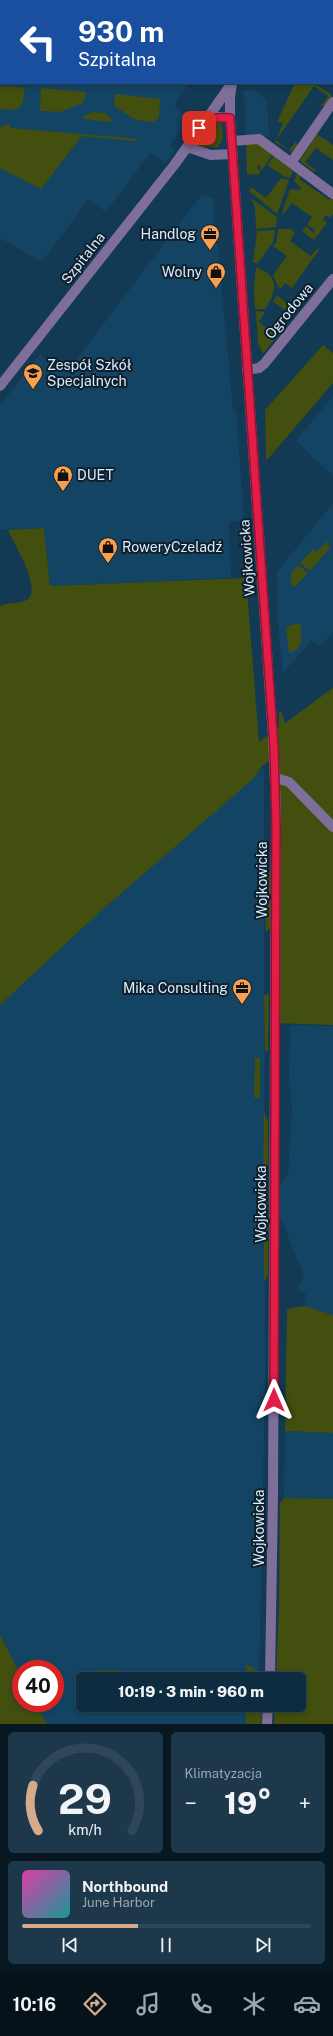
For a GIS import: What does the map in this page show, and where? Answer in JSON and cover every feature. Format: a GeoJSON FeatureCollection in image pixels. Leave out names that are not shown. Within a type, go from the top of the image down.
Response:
{"type":"FeatureCollection","features":[{"type":"Feature","properties":{"kind":"street","name":"Szpitalna"},"geometry":{"type":"LineString","coordinates":[[0,386],[187,147],[231,84]]}},
{"type":"Feature","properties":{"kind":"street","name":"Wojkowicka"},"geometry":{"type":"LineString","coordinates":[[232,84],[230,118],[276,778],[275,1291],[273,1583],[270,1672]]}},
{"type":"Feature","properties":{"kind":"street"},"geometry":{"type":"LineString","coordinates":[[290,163],[333,102]]}},
{"type":"Feature","properties":{"kind":"street"},"geometry":{"type":"LineString","coordinates":[[205,121],[218,117],[230,118]]}},
{"type":"Feature","properties":{"kind":"street"},"geometry":{"type":"LineString","coordinates":[[232,141],[259,139],[333,194]]}},
{"type":"Feature","properties":{"kind":"street"},"geometry":{"type":"LineString","coordinates":[[187,147],[211,155],[233,154]]}},
{"type":"Feature","properties":{"kind":"street","name":"Ogrodowa"},"geometry":{"type":"LineString","coordinates":[[247,370],[259,368],[264,364],[333,279]]}},
{"type":"Feature","properties":{"kind":"street"},"geometry":{"type":"LineString","coordinates":[[276,778],[290,782],[333,827]]}},
{"type":"Feature","properties":{"kind":"street"},"geometry":{"type":"LineString","coordinates":[[267,1724],[268,1712]]}},
{"type":"Feature","properties":{"kind":"shaded area"},"geometry":{"type":"Polygon","coordinates":[[[0,84],[189,84],[176,101],[175,107],[189,118],[170,145],[176,149],[165,163],[150,153],[106,212],[87,199],[78,214],[42,262],[0,238],[0,84]]]}},
{"type":"Feature","properties":{"kind":"shaded area"},"geometry":{"type":"Polygon","coordinates":[[[254,90],[267,100],[269,136],[246,138],[244,91],[254,90]]]}},
{"type":"Feature","properties":{"kind":"shaded area"},"geometry":{"type":"Polygon","coordinates":[[[202,194],[214,199],[214,226],[217,242],[233,409],[236,410],[244,521],[229,522],[231,578],[50,586],[44,528],[0,530],[0,406],[40,354],[66,373],[202,194]]]}},
{"type":"Feature","properties":{"kind":"shaded area"},"geometry":{"type":"Polygon","coordinates":[[[333,396],[333,476],[296,441],[333,396]]]}},
{"type":"Feature","properties":{"kind":"shaded area"},"geometry":{"type":"Polygon","coordinates":[[[333,503],[333,632],[320,647],[312,640],[283,673],[277,613],[277,572],[333,503]]]}},
{"type":"Feature","properties":{"kind":"shaded area"},"geometry":{"type":"Polygon","coordinates":[[[264,767],[265,1390],[259,1672],[76,1672],[76,1712],[258,1712],[258,1724],[47,1724],[41,1712],[64,1712],[64,1660],[13,1660],[0,1635],[0,1005],[102,910],[264,767]]]}},
{"type":"Feature","properties":{"kind":"shaded area"},"geometry":{"type":"Polygon","coordinates":[[[290,1025],[333,1026],[333,1315],[305,1306],[306,1294],[297,1290],[304,1276],[275,1204],[281,1183],[288,1173],[292,1107],[289,1078],[290,1025]]]}},
{"type":"Feature","properties":{"kind":"shaded area"},"geometry":{"type":"Polygon","coordinates":[[[285,1431],[333,1433],[333,1499],[284,1498],[285,1431]]]}},
{"type":"Feature","properties":{"kind":"green space"},"geometry":{"type":"Polygon","coordinates":[[[295,84],[315,84],[332,95],[325,107],[322,105],[328,96],[314,86],[276,140],[289,150],[295,142],[298,145],[292,152],[275,142],[283,123],[277,122],[295,84]]]}},
{"type":"Feature","properties":{"kind":"green space"},"geometry":{"type":"Polygon","coordinates":[[[0,86],[25,88],[22,105],[20,108],[13,110],[0,109],[0,86]]]}},
{"type":"Feature","properties":{"kind":"green space"},"geometry":{"type":"Polygon","coordinates":[[[41,88],[86,92],[83,103],[60,112],[40,111],[41,88]]]}},
{"type":"Feature","properties":{"kind":"green space"},"geometry":{"type":"Polygon","coordinates":[[[115,94],[160,99],[159,118],[153,122],[136,120],[114,106],[115,94]]]}},
{"type":"Feature","properties":{"kind":"green space"},"geometry":{"type":"Polygon","coordinates":[[[92,112],[106,113],[112,120],[109,122],[84,119],[83,117],[92,112]]]}},
{"type":"Feature","properties":{"kind":"green space"},"geometry":{"type":"Polygon","coordinates":[[[214,123],[220,123],[222,126],[223,139],[218,147],[202,147],[199,144],[202,135],[209,126],[214,123]]]}},
{"type":"Feature","properties":{"kind":"green space"},"geometry":{"type":"Polygon","coordinates":[[[9,124],[11,128],[139,139],[135,141],[82,136],[41,189],[0,168],[0,128],[3,125],[9,124]]]}},
{"type":"Feature","properties":{"kind":"green space"},"geometry":{"type":"Polygon","coordinates":[[[317,134],[333,145],[333,160],[316,148],[305,162],[316,170],[314,172],[300,160],[317,134]]]}},
{"type":"Feature","properties":{"kind":"green space"},"geometry":{"type":"Polygon","coordinates":[[[246,142],[257,142],[272,155],[262,170],[260,169],[261,167],[259,165],[257,168],[261,171],[258,175],[247,174],[246,142]]]}},
{"type":"Feature","properties":{"kind":"green space"},"geometry":{"type":"Polygon","coordinates":[[[274,156],[293,171],[290,178],[283,176],[267,165],[274,156]]]}},
{"type":"Feature","properties":{"kind":"green space"},"geometry":{"type":"Polygon","coordinates":[[[303,173],[299,179],[330,200],[333,196],[333,214],[330,218],[326,215],[323,219],[327,223],[314,240],[302,231],[306,226],[313,233],[315,230],[307,225],[312,217],[292,203],[281,217],[290,189],[300,190],[301,188],[294,181],[297,174],[303,173]]]}},
{"type":"Feature","properties":{"kind":"green space"},"geometry":{"type":"Polygon","coordinates":[[[281,178],[289,180],[277,214],[249,191],[251,187],[266,198],[281,178]]]}},
{"type":"Feature","properties":{"kind":"green space"},"geometry":{"type":"Polygon","coordinates":[[[251,198],[277,217],[276,227],[256,229],[255,207],[251,198]]]}},
{"type":"Feature","properties":{"kind":"green space"},"geometry":{"type":"Polygon","coordinates":[[[278,229],[290,229],[295,232],[290,241],[311,256],[318,248],[319,250],[292,288],[285,283],[281,288],[278,287],[273,275],[287,256],[273,246],[276,243],[278,229]]]}},
{"type":"Feature","properties":{"kind":"green space"},"geometry":{"type":"Polygon","coordinates":[[[275,230],[273,242],[258,263],[253,263],[257,231],[275,230]]]}},
{"type":"Feature","properties":{"kind":"green space"},"geometry":{"type":"Polygon","coordinates":[[[256,267],[264,271],[273,279],[274,290],[265,309],[255,309],[254,287],[256,267]]]}},
{"type":"Feature","properties":{"kind":"green space"},"geometry":{"type":"Polygon","coordinates":[[[277,295],[296,311],[263,354],[258,343],[256,311],[265,312],[259,322],[272,332],[287,312],[273,301],[277,295]]]}},
{"type":"Feature","properties":{"kind":"green space"},"geometry":{"type":"Polygon","coordinates":[[[323,345],[333,353],[333,383],[266,460],[265,410],[323,345]]]}},
{"type":"Feature","properties":{"kind":"green space"},"geometry":{"type":"Polygon","coordinates":[[[44,528],[50,586],[246,578],[259,742],[279,727],[279,713],[281,711],[285,723],[333,688],[333,1025],[275,1023],[275,760],[281,753],[263,765],[253,779],[102,910],[0,1005],[0,607],[7,604],[22,602],[29,598],[32,592],[29,574],[8,530],[44,528]]]}},
{"type":"Feature","properties":{"kind":"green space"},"geometry":{"type":"Polygon","coordinates":[[[327,541],[330,548],[310,571],[300,563],[313,549],[317,552],[327,541]]]}},
{"type":"Feature","properties":{"kind":"green space"},"geometry":{"type":"Polygon","coordinates":[[[298,565],[308,573],[295,587],[290,584],[292,572],[298,565]]]}},
{"type":"Feature","properties":{"kind":"green space"},"geometry":{"type":"Polygon","coordinates":[[[298,623],[301,626],[301,642],[298,649],[289,653],[286,627],[298,623]]]}},
{"type":"Feature","properties":{"kind":"green space"},"geometry":{"type":"Polygon","coordinates":[[[263,866],[270,873],[270,928],[266,933],[263,866]]]}},
{"type":"Feature","properties":{"kind":"green space"},"geometry":{"type":"Polygon","coordinates":[[[269,994],[268,1051],[265,1051],[264,995],[269,994]]]}},
{"type":"Feature","properties":{"kind":"green space"},"geometry":{"type":"Polygon","coordinates":[[[255,1058],[260,1058],[260,1097],[254,1098],[255,1058]]]}},
{"type":"Feature","properties":{"kind":"green space"},"geometry":{"type":"Polygon","coordinates":[[[264,1112],[268,1121],[268,1180],[263,1180],[264,1112]]]}},
{"type":"Feature","properties":{"kind":"green space"},"geometry":{"type":"Polygon","coordinates":[[[264,1185],[268,1185],[268,1275],[264,1282],[264,1185]]]}},
{"type":"Feature","properties":{"kind":"green space"},"geometry":{"type":"Polygon","coordinates":[[[305,1306],[333,1315],[333,1433],[285,1431],[287,1309],[305,1306]]]}},
{"type":"Feature","properties":{"kind":"green space"},"geometry":{"type":"Polygon","coordinates":[[[284,1498],[333,1499],[333,1724],[274,1724],[275,1712],[306,1712],[306,1672],[276,1672],[279,1608],[280,1503],[284,1498]]]}},
{"type":"Feature","properties":{"kind":"green space"},"geometry":{"type":"Polygon","coordinates":[[[0,1635],[13,1660],[12,1712],[41,1712],[47,1724],[0,1724],[0,1635]]]}},
{"type":"Feature","properties":{"kind":"green space"},"geometry":{"type":"Polygon","coordinates":[[[246,1664],[259,1672],[247,1672],[246,1664]]]}},
{"type":"Feature","properties":{"kind":"green space"},"geometry":{"type":"Polygon","coordinates":[[[97,1670],[120,1670],[120,1672],[97,1672],[97,1670]]]}},
{"type":"Feature","properties":{"kind":"green space"},"geometry":{"type":"Polygon","coordinates":[[[246,1712],[262,1712],[261,1724],[246,1724],[246,1712]]]}},
{"type":"Feature","properties":{"kind":"place","name":"Handlog"},"geometry":{"type":"Point","coordinates":[210,251]}},
{"type":"Feature","properties":{"kind":"place","name":"Wolny"},"geometry":{"type":"Point","coordinates":[216,289]}},
{"type":"Feature","properties":{"kind":"place","name":"Zespół Szkół Specjalnych"},"geometry":{"type":"Point","coordinates":[33,390]}},
{"type":"Feature","properties":{"kind":"place","name":"DUET"},"geometry":{"type":"Point","coordinates":[63,492]}},
{"type":"Feature","properties":{"kind":"place","name":"RoweryCzeladź"},"geometry":{"type":"Point","coordinates":[108,564]}},
{"type":"Feature","properties":{"kind":"place","name":"Mika Consulting"},"geometry":{"type":"Point","coordinates":[242,1005]}},
{"type":"Feature","properties":{"kind":"route"},"geometry":{"type":"LineString","coordinates":[[199,128],[205,121],[211,118],[230,118],[274,748],[276,793],[276,1076],[274,1400]]}}]}
